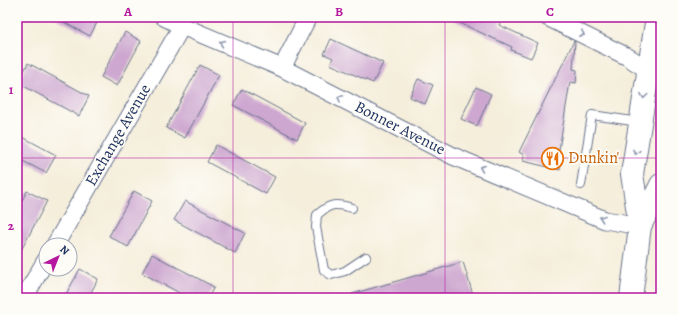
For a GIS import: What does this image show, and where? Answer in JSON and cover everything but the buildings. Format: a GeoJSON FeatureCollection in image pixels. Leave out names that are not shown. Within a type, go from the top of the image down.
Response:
{"type":"FeatureCollection","features":[{"type":"Feature","properties":{"kind":"main road"},"geometry":{"type":"LineString","coordinates":[[631,298],[640,226],[632,174],[657,17]]}},
{"type":"Feature","properties":{"kind":"main road"},"geometry":{"type":"LineString","coordinates":[[640,226],[661,185]]}},
{"type":"Feature","properties":{"kind":"street","name":"Bonner Avenue"},"geometry":{"type":"LineString","coordinates":[[164,17],[282,68],[453,156],[605,220],[640,226]]}},
{"type":"Feature","properties":{"kind":"street"},"geometry":{"type":"LineString","coordinates":[[282,68],[308,17]]}},
{"type":"Feature","properties":{"kind":"street"},"geometry":{"type":"LineString","coordinates":[[547,17],[628,57],[648,70]]}},
{"type":"Feature","properties":{"kind":"street","name":"Exchange Avenue"},"geometry":{"type":"LineString","coordinates":[[60,237],[182,26]]}},
{"type":"Feature","properties":{"kind":"street"},"geometry":{"type":"LineString","coordinates":[[24,298],[38,274]]}},
{"type":"Feature","properties":{"kind":"lane"},"geometry":{"type":"LineString","coordinates":[[581,185],[592,115],[641,122]]}},
{"type":"Feature","properties":{"kind":"lane"},"geometry":{"type":"LineString","coordinates":[[352,208],[338,204],[326,207],[317,215],[316,227],[324,270],[331,275],[345,272],[366,257]]}},
{"type":"Feature","properties":{"kind":"place","name":"Dunkin'"},"geometry":{"type":"Point","coordinates":[553,158]}}]}
